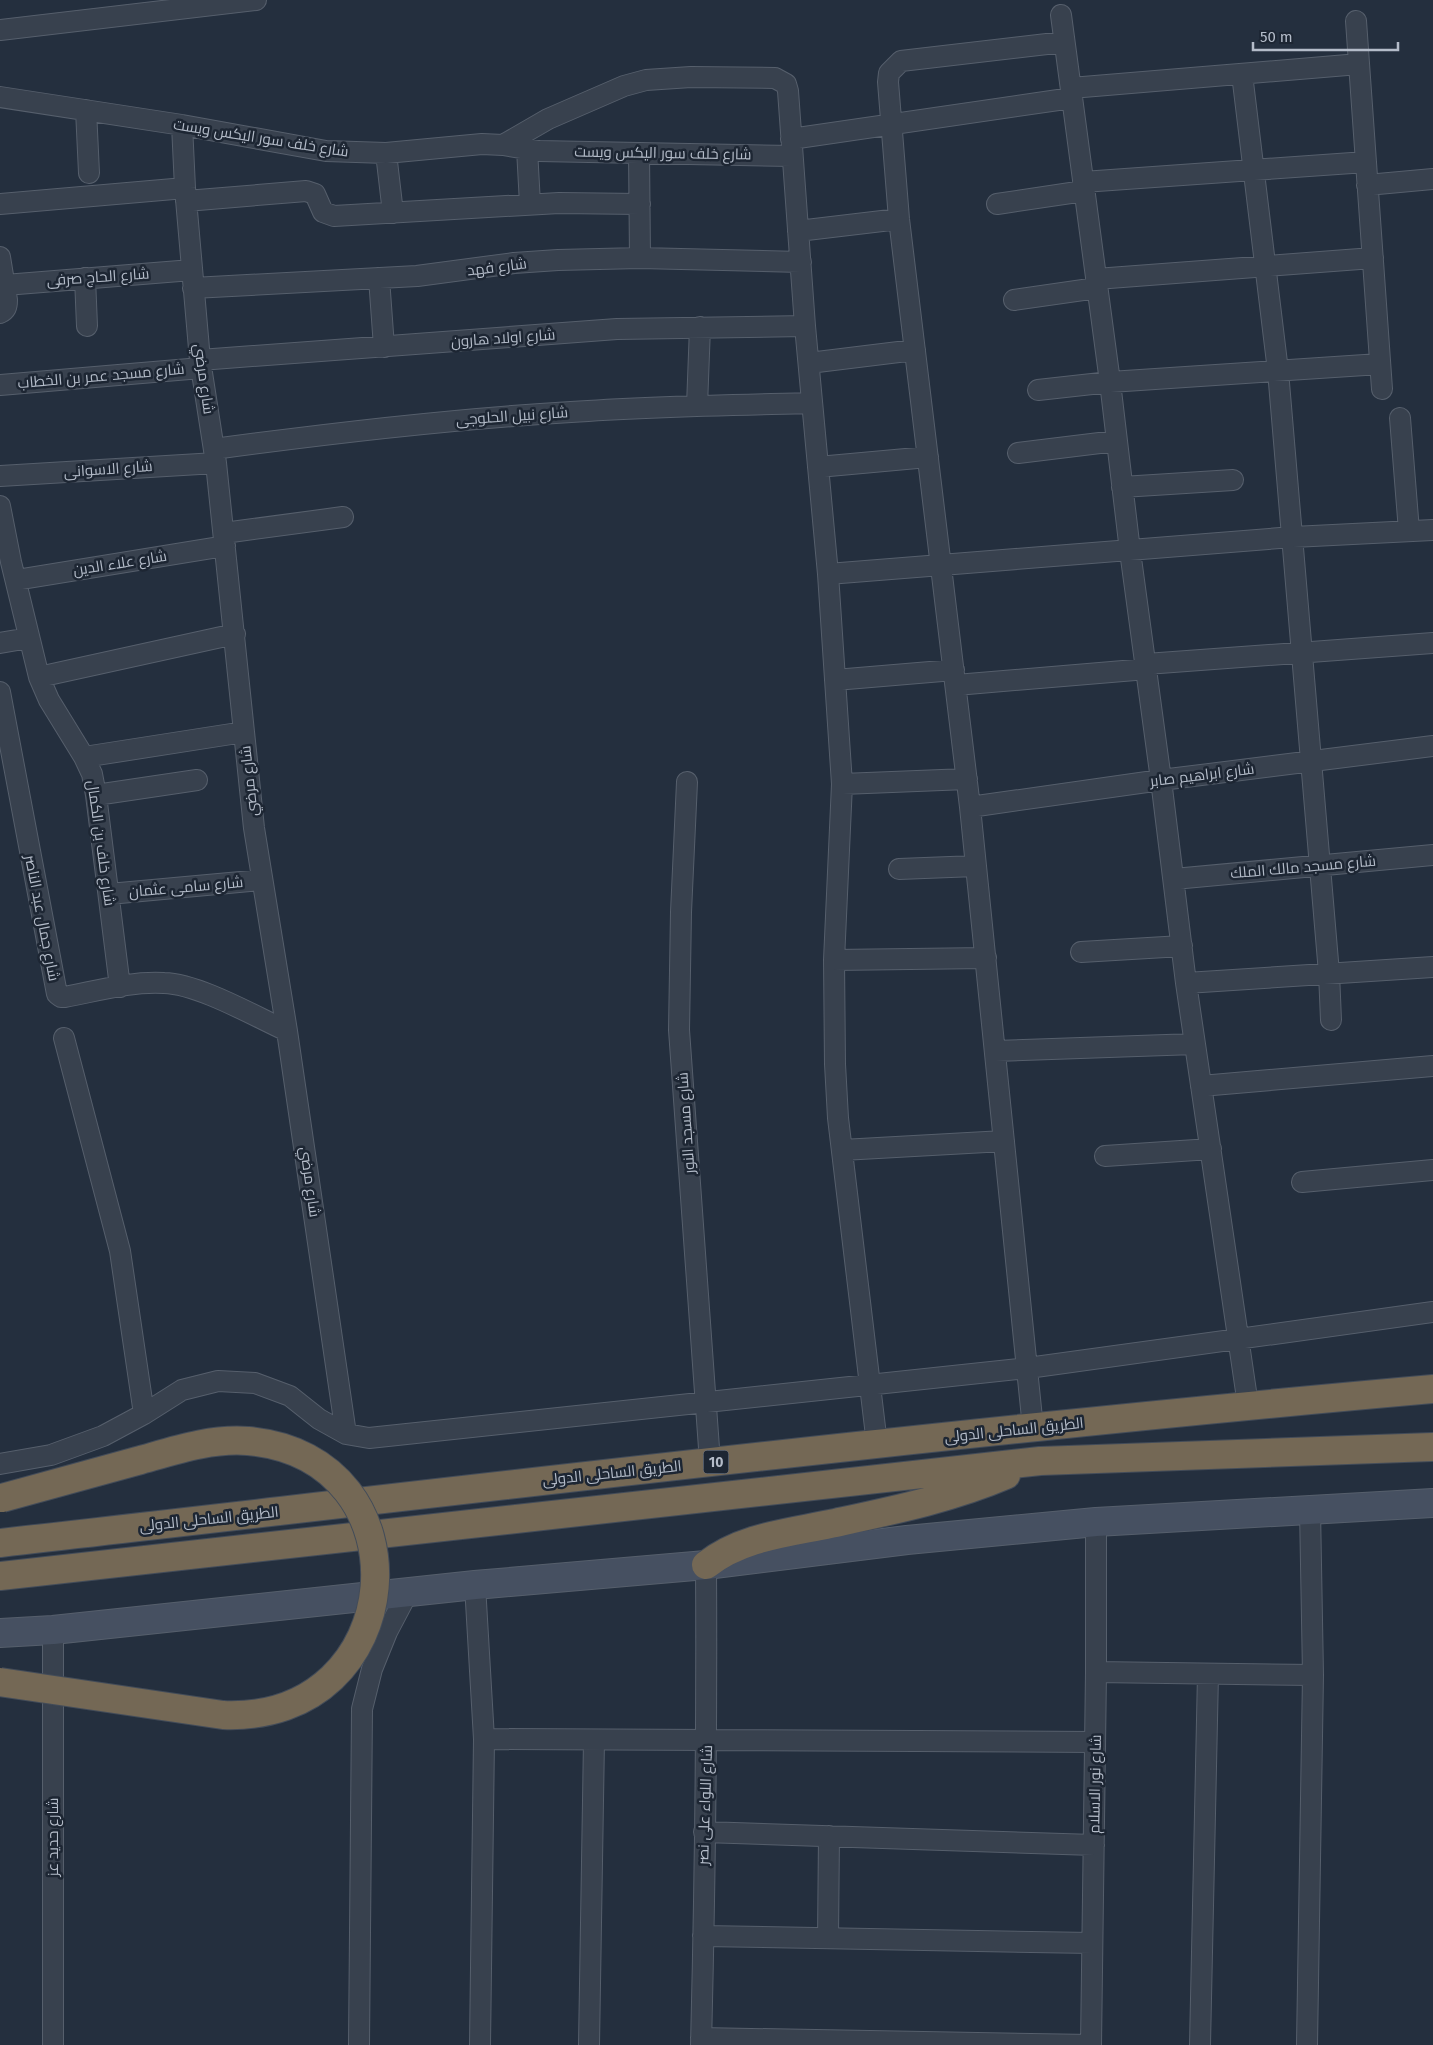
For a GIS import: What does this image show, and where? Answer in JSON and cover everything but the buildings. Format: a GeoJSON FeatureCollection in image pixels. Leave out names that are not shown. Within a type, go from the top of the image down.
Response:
{"type":"FeatureCollection","features":[{"type":"Feature","properties":{"kind":"highway","name":"الطريق الساحلى الدولى"},"geometry":{"type":"LineString","coordinates":[[0,1543],[877,1444],[1248,1405],[1433,1389]]}},
{"type":"Feature","properties":{"kind":"highway"},"geometry":{"type":"LineString","coordinates":[[0,1682],[223,1715],[257,1715],[274,1711],[306,1698],[322,1688],[347,1661],[357,1646],[370,1614],[376,1582],[373,1548],[361,1514],[352,1498],[328,1472],[297,1453],[280,1446],[246,1441],[209,1443],[1,1498]]}},
{"type":"Feature","properties":{"kind":"highway","name":"10"},"geometry":{"type":"LineString","coordinates":[[0,1576],[1040,1461],[1433,1447]]}},
{"type":"Feature","properties":{"kind":"highway"},"geometry":{"type":"LineString","coordinates":[[706,1565],[718,1555],[746,1542],[928,1501],[998,1479],[1040,1461]]}},
{"type":"Feature","properties":{"kind":"street"},"geometry":{"type":"LineString","coordinates":[[0,30],[256,0]]}},
{"type":"Feature","properties":{"kind":"street"},"geometry":{"type":"LineString","coordinates":[[1061,15],[1110,382],[1130,552],[1147,667],[1186,983],[1248,1405]]}},
{"type":"Feature","properties":{"kind":"street"},"geometry":{"type":"LineString","coordinates":[[1356,21],[1382,389]]}},
{"type":"Feature","properties":{"kind":"street"},"geometry":{"type":"LineString","coordinates":[[1033,1428],[970,806],[899,219],[888,82],[890,73],[901,61],[1064,42]]}},
{"type":"Feature","properties":{"kind":"street","name":"شارع خلف سور اليكس ويست"},"geometry":{"type":"LineString","coordinates":[[0,96],[182,125],[300,147],[355,153],[386,153],[482,144],[503,144],[527,149],[640,153],[792,148],[890,125],[1071,93],[1242,74],[1359,64]]}},
{"type":"Feature","properties":{"kind":"street"},"geometry":{"type":"LineString","coordinates":[[1242,74],[1278,372],[1329,973],[1331,1020]]}},
{"type":"Feature","properties":{"kind":"street"},"geometry":{"type":"LineString","coordinates":[[503,144],[548,119],[624,86],[646,80],[691,77],[775,78],[782,80],[786,84],[805,326],[828,574],[842,784],[834,960],[835,1064],[842,1150],[877,1444]]}},
{"type":"Feature","properties":{"kind":"street"},"geometry":{"type":"LineString","coordinates":[[86,110],[89,174]]}},
{"type":"Feature","properties":{"kind":"street","name":"شارع مرضي"},"geometry":{"type":"LineString","coordinates":[[182,125],[192,279],[201,364],[215,456],[254,828],[287,1032],[346,1434]]}},
{"type":"Feature","properties":{"kind":"street"},"geometry":{"type":"LineString","coordinates":[[527,149],[530,204]]}},
{"type":"Feature","properties":{"kind":"street"},"geometry":{"type":"LineString","coordinates":[[386,153],[393,212]]}},
{"type":"Feature","properties":{"kind":"street"},"geometry":{"type":"LineString","coordinates":[[640,153],[640,258]]}},
{"type":"Feature","properties":{"kind":"street"},"geometry":{"type":"LineString","coordinates":[[997,204],[1084,186],[1253,170],[1366,162]]}},
{"type":"Feature","properties":{"kind":"street"},"geometry":{"type":"LineString","coordinates":[[1367,185],[1433,179]]}},
{"type":"Feature","properties":{"kind":"street"},"geometry":{"type":"LineString","coordinates":[[0,204],[185,194],[306,191],[315,194],[319,206],[328,215],[530,204],[640,204]]}},
{"type":"Feature","properties":{"kind":"street"},"geometry":{"type":"LineString","coordinates":[[798,231],[899,219]]}},
{"type":"Feature","properties":{"kind":"street"},"geometry":{"type":"LineString","coordinates":[[0,257],[7,306],[0,313]]}},
{"type":"Feature","properties":{"kind":"street","name":"شارع فهد"},"geometry":{"type":"LineString","coordinates":[[192,279],[378,278],[417,276],[514,263],[640,258],[800,262]]}},
{"type":"Feature","properties":{"kind":"street"},"geometry":{"type":"LineString","coordinates":[[1014,300],[1096,283],[1265,266],[1373,258]]}},
{"type":"Feature","properties":{"kind":"street"},"geometry":{"type":"LineString","coordinates":[[85,278],[87,326]]}},
{"type":"Feature","properties":{"kind":"street","name":"شارع الحاج صرفى"},"geometry":{"type":"LineString","coordinates":[[5,284],[85,278],[192,279]]}},
{"type":"Feature","properties":{"kind":"street"},"geometry":{"type":"LineString","coordinates":[[378,278],[384,347]]}},
{"type":"Feature","properties":{"kind":"street","name":"شارع اولاد هارون"},"geometry":{"type":"LineString","coordinates":[[201,364],[587,331],[805,326]]}},
{"type":"Feature","properties":{"kind":"street"},"geometry":{"type":"LineString","coordinates":[[697,406],[700,327]]}},
{"type":"Feature","properties":{"kind":"street"},"geometry":{"type":"LineString","coordinates":[[809,363],[915,350]]}},
{"type":"Feature","properties":{"kind":"street","name":"شارع مسجد عمر بن الخطاب"},"geometry":{"type":"LineString","coordinates":[[0,385],[201,364]]}},
{"type":"Feature","properties":{"kind":"street"},"geometry":{"type":"LineString","coordinates":[[1038,390],[1110,382],[1380,364]]}},
{"type":"Feature","properties":{"kind":"street","name":"شارع نبيل الحلوجى"},"geometry":{"type":"LineString","coordinates":[[215,456],[333,433],[452,420],[572,411],[812,403]]}},
{"type":"Feature","properties":{"kind":"street"},"geometry":{"type":"LineString","coordinates":[[1400,418],[1409,531]]}},
{"type":"Feature","properties":{"kind":"street"},"geometry":{"type":"LineString","coordinates":[[1018,453],[1116,441]]}},
{"type":"Feature","properties":{"kind":"street","name":"شارع الاسوانى"},"geometry":{"type":"LineString","coordinates":[[0,476],[215,456]]}},
{"type":"Feature","properties":{"kind":"street"},"geometry":{"type":"LineString","coordinates":[[818,467],[928,457]]}},
{"type":"Feature","properties":{"kind":"street"},"geometry":{"type":"LineString","coordinates":[[1122,487],[1233,480]]}},
{"type":"Feature","properties":{"kind":"street","name":"شارع خلف بن الكمال"},"geometry":{"type":"LineString","coordinates":[[0,506],[9,569],[39,678],[49,700],[84,757],[92,774],[120,987]]}},
{"type":"Feature","properties":{"kind":"street","name":"شارع علاء الدين"},"geometry":{"type":"LineString","coordinates":[[9,569],[224,540],[344,517]]}},
{"type":"Feature","properties":{"kind":"street"},"geometry":{"type":"LineString","coordinates":[[828,574],[1130,552],[1293,537],[1433,530]]}},
{"type":"Feature","properties":{"kind":"street"},"geometry":{"type":"LineString","coordinates":[[39,678],[234,634]]}},
{"type":"Feature","properties":{"kind":"street"},"geometry":{"type":"LineString","coordinates":[[0,642],[29,638]]}},
{"type":"Feature","properties":{"kind":"street"},"geometry":{"type":"LineString","coordinates":[[836,680],[955,678],[1147,667],[1301,652],[1433,643]]}},
{"type":"Feature","properties":{"kind":"street","name":"شارع جمال عبد الناصر"},"geometry":{"type":"LineString","coordinates":[[0,692],[56,990],[61,997],[120,987],[164,983],[186,986],[287,1032]]}},
{"type":"Feature","properties":{"kind":"street"},"geometry":{"type":"LineString","coordinates":[[84,757],[244,732]]}},
{"type":"Feature","properties":{"kind":"street","name":"شارع ابراهيم صابر"},"geometry":{"type":"LineString","coordinates":[[970,806],[1433,746]]}},
{"type":"Feature","properties":{"kind":"street"},"geometry":{"type":"LineString","coordinates":[[842,784],[967,779]]}},
{"type":"Feature","properties":{"kind":"street"},"geometry":{"type":"LineString","coordinates":[[96,795],[197,780]]}},
{"type":"Feature","properties":{"kind":"street","name":"شارع مسجد النور"},"geometry":{"type":"LineString","coordinates":[[687,782],[681,912],[679,1030],[710,1462]]}},
{"type":"Feature","properties":{"kind":"street","name":"شارع مسجد مالك الملك"},"geometry":{"type":"LineString","coordinates":[[1174,879],[1433,855]]}},
{"type":"Feature","properties":{"kind":"street"},"geometry":{"type":"LineString","coordinates":[[899,869],[976,866]]}},
{"type":"Feature","properties":{"kind":"street","name":"شارع سامى عثمان"},"geometry":{"type":"LineString","coordinates":[[109,894],[262,880]]}},
{"type":"Feature","properties":{"kind":"street"},"geometry":{"type":"LineString","coordinates":[[1082,952],[1182,946]]}},
{"type":"Feature","properties":{"kind":"street"},"geometry":{"type":"LineString","coordinates":[[834,960],[986,958]]}},
{"type":"Feature","properties":{"kind":"street"},"geometry":{"type":"LineString","coordinates":[[1186,983],[1433,967]]}},
{"type":"Feature","properties":{"kind":"street"},"geometry":{"type":"LineString","coordinates":[[64,1038],[120,1251],[144,1414]]}},
{"type":"Feature","properties":{"kind":"street"},"geometry":{"type":"LineString","coordinates":[[995,1051],[1195,1044]]}},
{"type":"Feature","properties":{"kind":"street"},"geometry":{"type":"LineString","coordinates":[[1201,1086],[1433,1066]]}},
{"type":"Feature","properties":{"kind":"street"},"geometry":{"type":"LineString","coordinates":[[842,1150],[1004,1141]]}},
{"type":"Feature","properties":{"kind":"street"},"geometry":{"type":"LineString","coordinates":[[1105,1156],[1211,1149]]}},
{"type":"Feature","properties":{"kind":"street"},"geometry":{"type":"LineString","coordinates":[[1302,1182],[1433,1170]]}},
{"type":"Feature","properties":{"kind":"street"},"geometry":{"type":"LineString","coordinates":[[0,1464],[50,1455],[102,1436],[144,1414],[182,1390],[218,1380],[255,1383],[290,1396],[319,1419],[346,1434],[369,1438],[1028,1368],[1433,1312]]}},
{"type":"Feature","properties":{"kind":"street"},"geometry":{"type":"LineString","coordinates":[[0,1633],[54,1630],[475,1585],[706,1565],[907,1540],[1096,1522],[1433,1503]]}},
{"type":"Feature","properties":{"kind":"street"},"geometry":{"type":"LineString","coordinates":[[1307,2045],[1313,1675],[1310,1509]]}},
{"type":"Feature","properties":{"kind":"street","name":"شارع نور الاسلام"},"geometry":{"type":"LineString","coordinates":[[1090,2045],[1096,1672],[1096,1522]]}},
{"type":"Feature","properties":{"kind":"street","name":"شارع اللواء على نصر"},"geometry":{"type":"LineString","coordinates":[[701,2041],[707,1740],[706,1565]]}},
{"type":"Feature","properties":{"kind":"street"},"geometry":{"type":"LineString","coordinates":[[475,1585],[484,1739],[480,2045]]}},
{"type":"Feature","properties":{"kind":"street"},"geometry":{"type":"LineString","coordinates":[[360,2045],[362,1709],[372,1669],[387,1632],[408,1592]]}},
{"type":"Feature","properties":{"kind":"street","name":"شارع حديد عز"},"geometry":{"type":"LineString","coordinates":[[53,2045],[54,1630]]}},
{"type":"Feature","properties":{"kind":"street"},"geometry":{"type":"LineString","coordinates":[[1096,1672],[1313,1675]]}},
{"type":"Feature","properties":{"kind":"street"},"geometry":{"type":"LineString","coordinates":[[1200,2045],[1208,1674]]}},
{"type":"Feature","properties":{"kind":"street"},"geometry":{"type":"LineString","coordinates":[[484,1739],[1095,1742]]}},
{"type":"Feature","properties":{"kind":"street"},"geometry":{"type":"LineString","coordinates":[[589,2045],[594,1740]]}},
{"type":"Feature","properties":{"kind":"street"},"geometry":{"type":"LineString","coordinates":[[704,1832],[1094,1845]]}},
{"type":"Feature","properties":{"kind":"street"},"geometry":{"type":"LineString","coordinates":[[828,1938],[830,1836]]}},
{"type":"Feature","properties":{"kind":"street"},"geometry":{"type":"LineString","coordinates":[[703,1936],[1092,1942]]}},
{"type":"Feature","properties":{"kind":"street"},"geometry":{"type":"LineString","coordinates":[[701,2041],[1090,2045]]}}]}
